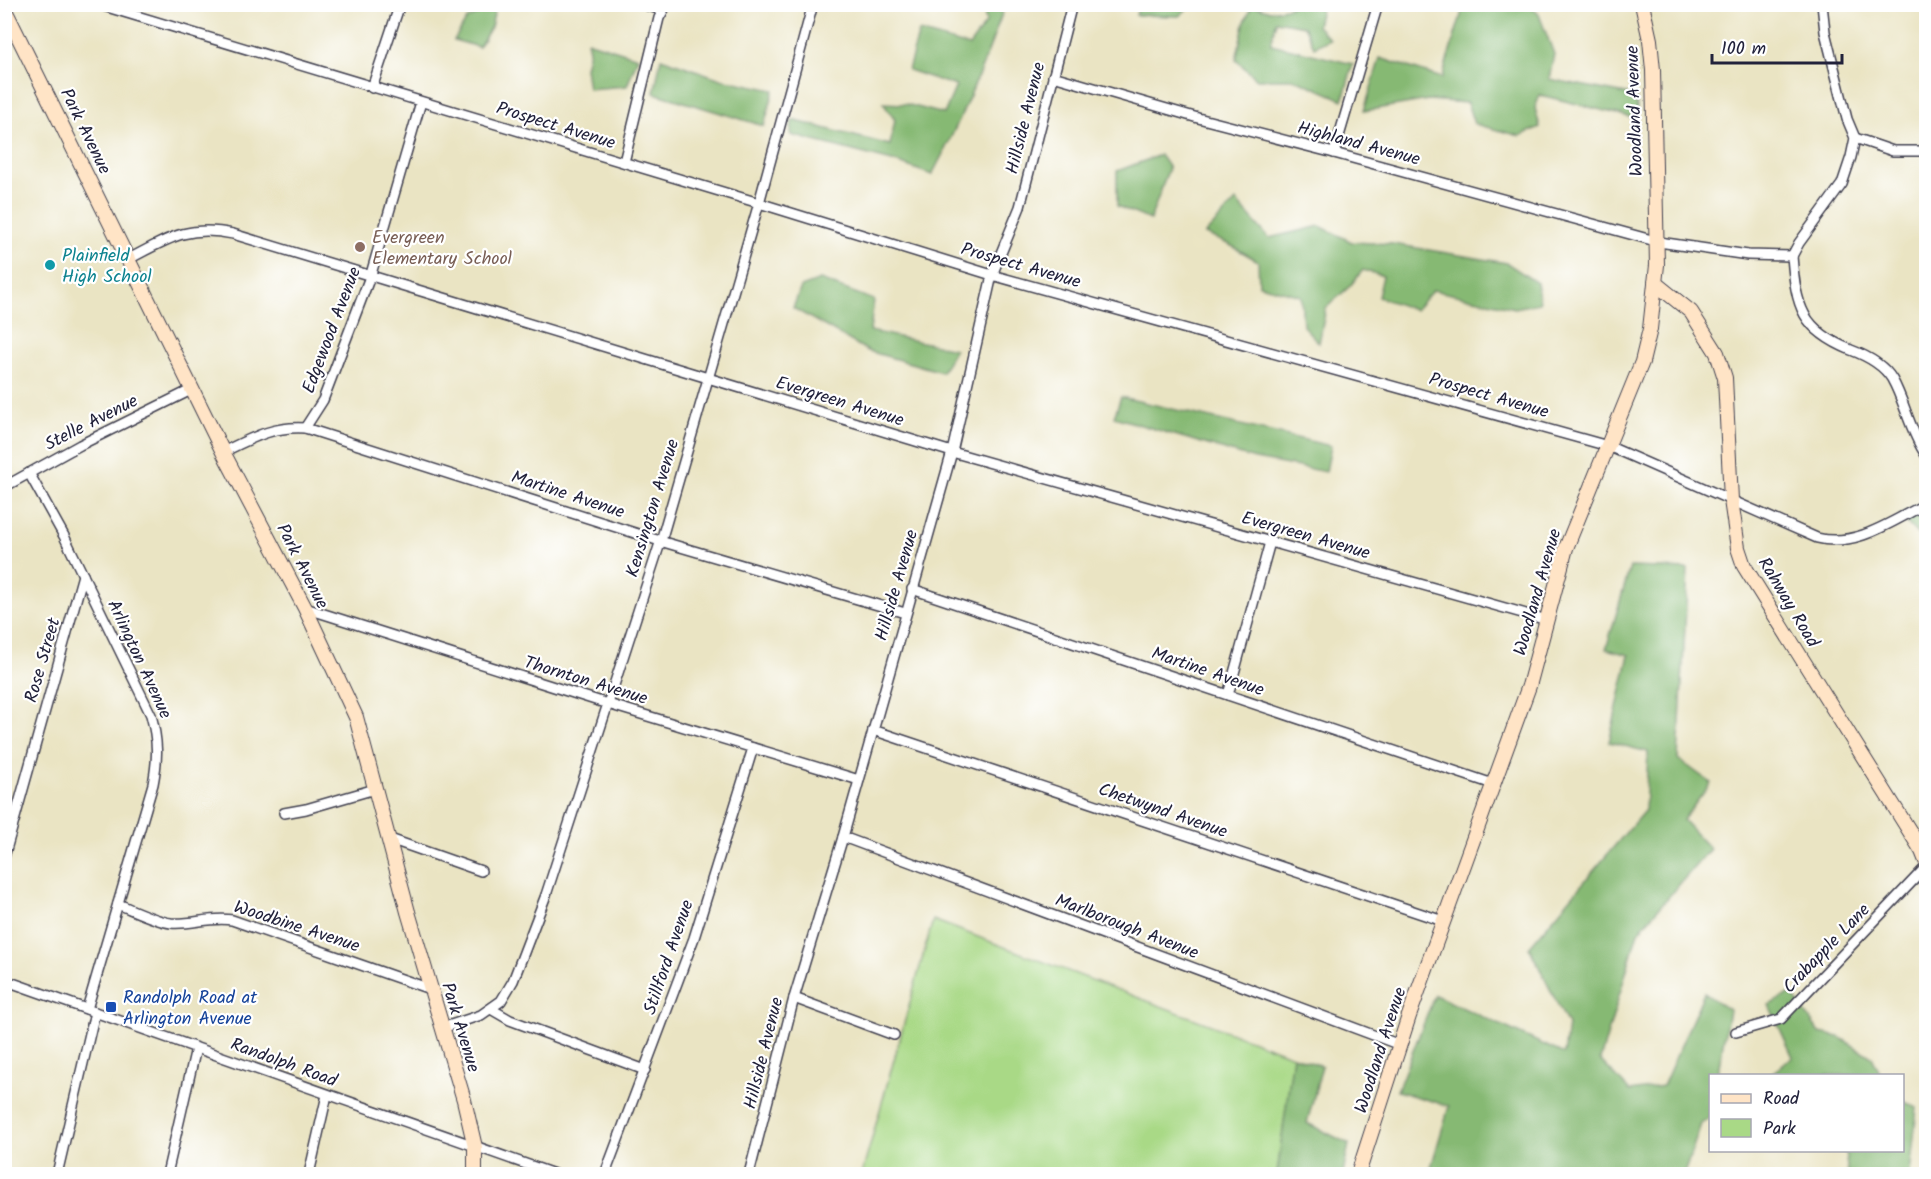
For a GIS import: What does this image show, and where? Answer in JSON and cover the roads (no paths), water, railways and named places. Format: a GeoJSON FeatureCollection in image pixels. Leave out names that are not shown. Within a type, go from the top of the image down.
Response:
{"type":"FeatureCollection","features":[{"type":"Feature","properties":{"kind":"street","name":"Prospect Avenue"},"geometry":{"type":"LineString","coordinates":[[97,4],[992,275],[1608,446],[1817,538],[1832,542],[1857,538],[1926,504]]}},
{"type":"Feature","properties":{"kind":"street"},"geometry":{"type":"LineString","coordinates":[[372,88],[400,4]]}},
{"type":"Feature","properties":{"kind":"street"},"geometry":{"type":"LineString","coordinates":[[624,162],[664,7],[642,4]]}},
{"type":"Feature","properties":{"kind":"street","name":"Kensington Avenue"},"geometry":{"type":"LineString","coordinates":[[491,1009],[501,1001],[513,981],[542,906],[608,704],[660,541],[708,378],[813,4]]}},
{"type":"Feature","properties":{"kind":"street","name":"Hillside Avenue"},"geometry":{"type":"LineString","coordinates":[[749,1174],[794,998],[843,837],[952,452],[992,275],[1020,207],[1072,4]]}},
{"type":"Feature","properties":{"kind":"street"},"geometry":{"type":"LineString","coordinates":[[1334,153],[1378,4]]}},
{"type":"Feature","properties":{"kind":"street","name":"Woodland Avenue"},"geometry":{"type":"LineString","coordinates":[[1358,1174],[1443,921],[1528,686],[1566,548],[1642,362],[1650,329],[1657,241],[1653,70],[1650,40],[1642,4]]}},
{"type":"Feature","properties":{"kind":"street"},"geometry":{"type":"LineString","coordinates":[[1822,4],[1825,32],[1847,119],[1855,138],[1842,184],[1792,256],[1794,281],[1808,322],[1817,332],[1833,343],[1867,356],[1892,379],[1926,455]]}},
{"type":"Feature","properties":{"kind":"street","name":"Park Avenue"},"geometry":{"type":"LineString","coordinates":[[4,8],[223,452],[305,608],[356,717],[387,838],[464,1100],[475,1147],[475,1174]]}},
{"type":"Feature","properties":{"kind":"street","name":"Highland Avenue"},"geometry":{"type":"LineString","coordinates":[[1053,76],[1198,118],[1657,241],[1748,255],[1792,256]]}},
{"type":"Feature","properties":{"kind":"street","name":"Edgewood Avenue"},"geometry":{"type":"LineString","coordinates":[[305,428],[323,400],[371,274],[421,102]]}},
{"type":"Feature","properties":{"kind":"street"},"geometry":{"type":"LineString","coordinates":[[1855,138],[1893,151],[1926,151]]}},
{"type":"Feature","properties":{"kind":"street","name":"Evergreen Avenue"},"geometry":{"type":"LineString","coordinates":[[129,259],[169,238],[189,231],[204,229],[233,234],[952,452],[1547,620]]}},
{"type":"Feature","properties":{"kind":"street","name":"Rahway Road"},"geometry":{"type":"LineString","coordinates":[[1655,283],[1691,312],[1717,353],[1725,378],[1731,500],[1738,548],[1744,566],[1922,851],[1926,861]]}},
{"type":"Feature","properties":{"kind":"street","name":"Stelle Avenue"},"geometry":{"type":"LineString","coordinates":[[4,487],[193,389]]}},
{"type":"Feature","properties":{"kind":"street","name":"Martine Avenue"},"geometry":{"type":"LineString","coordinates":[[223,452],[278,428],[305,428],[660,541],[905,613]]}},
{"type":"Feature","properties":{"kind":"street","name":"Arlington Avenue"},"geometry":{"type":"LineString","coordinates":[[28,474],[64,536],[152,715],[158,758],[153,784],[118,904],[91,1011],[57,1174]]}},
{"type":"Feature","properties":{"kind":"street"},"geometry":{"type":"LineString","coordinates":[[1228,695],[1270,542]]}},
{"type":"Feature","properties":{"kind":"street","name":"Rose Street"},"geometry":{"type":"LineString","coordinates":[[4,857],[83,575]]}},
{"type":"Feature","properties":{"kind":"street","name":"Martine Avenue"},"geometry":{"type":"LineString","coordinates":[[912,589],[1493,784]]}},
{"type":"Feature","properties":{"kind":"street","name":"Thornton Avenue"},"geometry":{"type":"LineString","coordinates":[[305,608],[608,704],[859,780]]}},
{"type":"Feature","properties":{"kind":"street","name":"Chetwynd Avenue"},"geometry":{"type":"LineString","coordinates":[[873,730],[1443,921]]}},
{"type":"Feature","properties":{"kind":"street","name":"Stillford Avenue"},"geometry":{"type":"LineString","coordinates":[[605,1174],[694,938],[753,748]]}},
{"type":"Feature","properties":{"kind":"street"},"geometry":{"type":"LineString","coordinates":[[284,813],[375,789]]}},
{"type":"Feature","properties":{"kind":"street","name":"Marlborough Avenue"},"geometry":{"type":"LineString","coordinates":[[843,837],[1400,1045]]}},
{"type":"Feature","properties":{"kind":"street"},"geometry":{"type":"LineString","coordinates":[[387,838],[481,871]]}},
{"type":"Feature","properties":{"kind":"street","name":"Crabapple Lane"},"geometry":{"type":"LineString","coordinates":[[1736,1032],[1781,1019],[1926,867]]}},
{"type":"Feature","properties":{"kind":"street","name":"Woodbine Avenue"},"geometry":{"type":"LineString","coordinates":[[118,904],[170,923],[194,923],[220,918],[232,920],[430,989]]}},
{"type":"Feature","properties":{"kind":"street","name":"Randolph Road"},"geometry":{"type":"LineString","coordinates":[[4,980],[554,1174]]}},
{"type":"Feature","properties":{"kind":"street"},"geometry":{"type":"LineString","coordinates":[[794,998],[894,1035]]}},
{"type":"Feature","properties":{"kind":"street"},"geometry":{"type":"LineString","coordinates":[[442,1029],[491,1009],[510,1020],[645,1070]]}},
{"type":"Feature","properties":{"kind":"street"},"geometry":{"type":"LineString","coordinates":[[167,1174],[196,1048]]}},
{"type":"Feature","properties":{"kind":"street"},"geometry":{"type":"LineString","coordinates":[[309,1174],[327,1095]]}},
{"type":"Feature","properties":{"kind":"place","name":"Evergreen Elementary School"},"geometry":{"type":"Point","coordinates":[360,247]}},
{"type":"Feature","properties":{"kind":"place","name":"Plainfield High School"},"geometry":{"type":"Point","coordinates":[50,265]}},
{"type":"Feature","properties":{"kind":"place","name":"Randolph Road at Arlington Avenue"},"geometry":{"type":"Point","coordinates":[111,1007]}}]}
